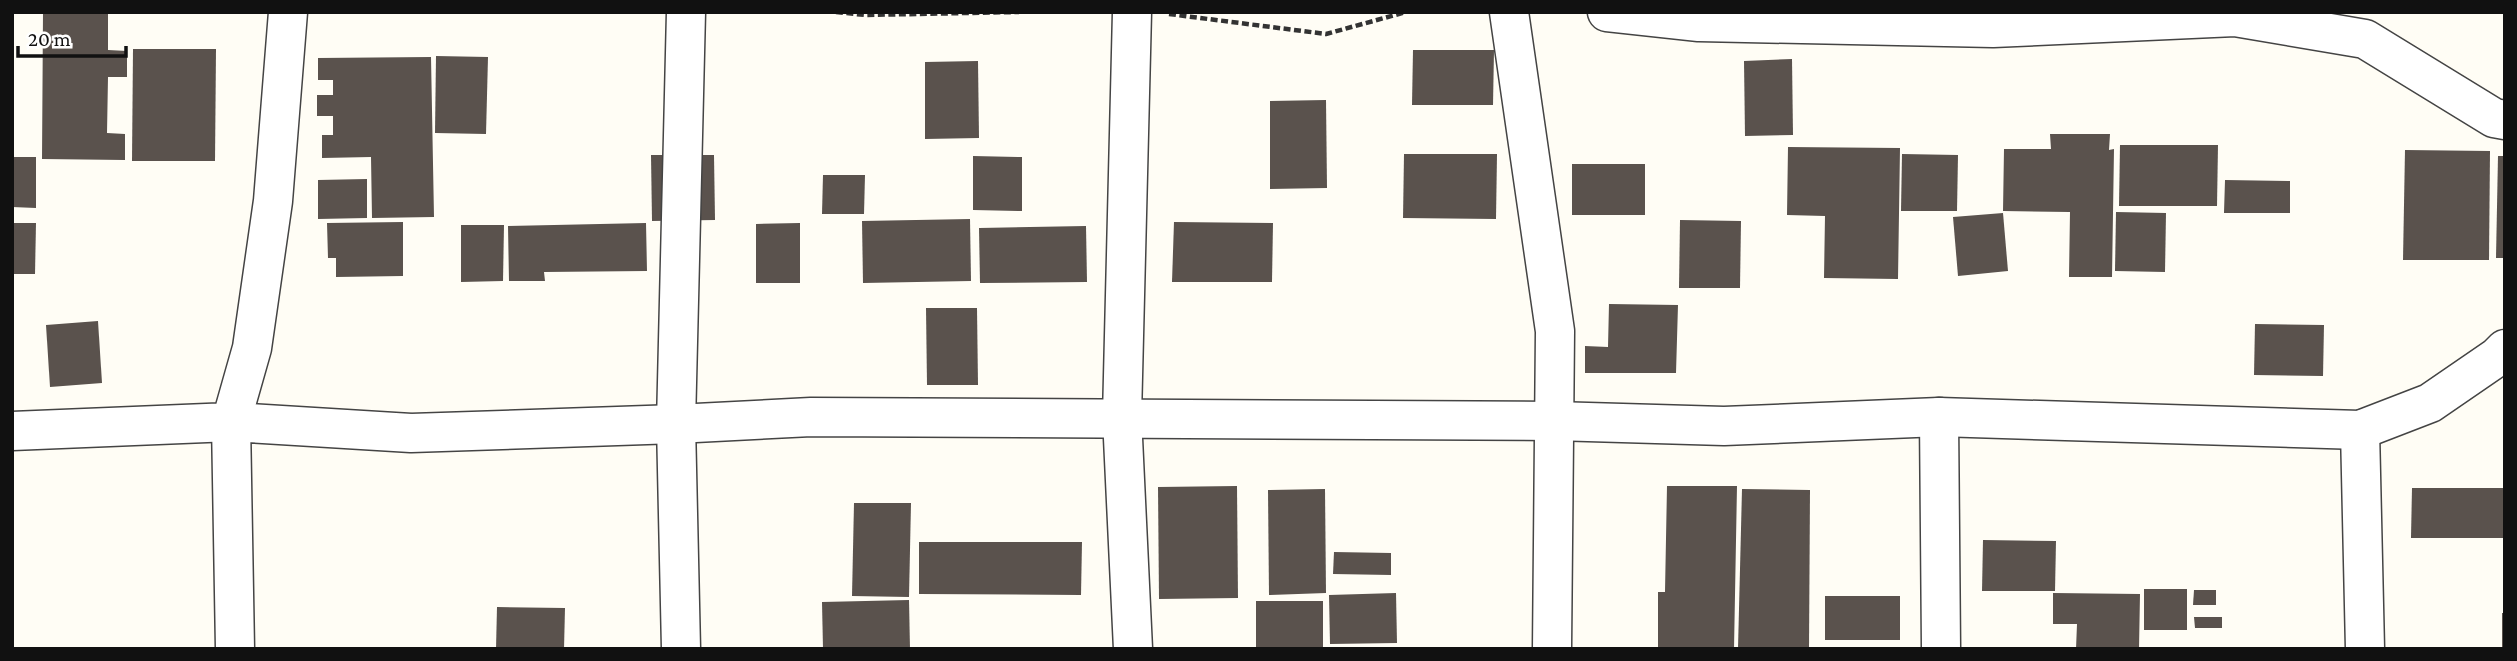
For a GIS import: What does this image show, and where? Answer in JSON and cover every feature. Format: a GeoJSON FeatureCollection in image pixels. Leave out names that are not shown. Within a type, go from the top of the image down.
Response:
{"type":"FeatureCollection","features":[{"type":"Feature","properties":{"kind":"street"},"geometry":{"type":"LineString","coordinates":[[235,649],[231,422],[251,348],[273,201],[288,12]]}},
{"type":"Feature","properties":{"kind":"street"},"geometry":{"type":"LineString","coordinates":[[681,649],[676,424],[686,12]]}},
{"type":"Feature","properties":{"kind":"street"},"geometry":{"type":"LineString","coordinates":[[1508,12],[1555,331],[1552,649]]}},
{"type":"Feature","properties":{"kind":"street"},"geometry":{"type":"LineString","coordinates":[[1607,12],[1699,22],[1993,28],[2235,17],[2365,39],[2494,118],[2505,120]]}},
{"type":"Feature","properties":{"kind":"street"},"geometry":{"type":"LineString","coordinates":[[1133,649],[1122,417],[1148,13]]}},
{"type":"Feature","properties":{"kind":"street"},"geometry":{"type":"LineString","coordinates":[[12,431],[231,422],[411,433],[811,417],[1554,421],[1724,426],[1939,417],[2360,430],[2430,403],[2505,349]]}},
{"type":"Feature","properties":{"kind":"street"},"geometry":{"type":"LineString","coordinates":[[1939,417],[1941,649]]}},
{"type":"Feature","properties":{"kind":"street"},"geometry":{"type":"LineString","coordinates":[[2360,430],[2365,649]]}},
{"type":"Feature","properties":{"kind":"path"},"geometry":{"type":"LineString","coordinates":[[836,12],[865,15],[1020,12]]}},
{"type":"Feature","properties":{"kind":"path"},"geometry":{"type":"LineString","coordinates":[[1148,13],[1326,34],[1406,12]]}},
{"type":"Feature","properties":{"kind":"building"},"geometry":{"type":"Polygon","coordinates":[[[43,12],[108,12],[108,50],[127,51],[127,77],[108,77],[107,133],[125,134],[125,160],[42,159],[43,12]]]}},
{"type":"Feature","properties":{"kind":"building"},"geometry":{"type":"Polygon","coordinates":[[[133,49],[216,49],[215,161],[132,161],[133,49]]]}},
{"type":"Feature","properties":{"kind":"building"},"geometry":{"type":"Polygon","coordinates":[[[1413,50],[1494,50],[1493,105],[1412,105],[1413,50]]]}},
{"type":"Feature","properties":{"kind":"building"},"geometry":{"type":"Polygon","coordinates":[[[436,56],[488,57],[486,134],[435,133],[436,56]]]}},
{"type":"Feature","properties":{"kind":"building"},"geometry":{"type":"Polygon","coordinates":[[[431,57],[434,217],[372,218],[371,157],[322,158],[322,135],[333,135],[333,116],[317,116],[317,95],[333,95],[333,80],[318,80],[318,58],[431,57]]]}},
{"type":"Feature","properties":{"kind":"building"},"geometry":{"type":"Polygon","coordinates":[[[1792,59],[1793,135],[1745,136],[1744,61],[1792,59]]]}},
{"type":"Feature","properties":{"kind":"building"},"geometry":{"type":"Polygon","coordinates":[[[978,61],[979,138],[925,139],[925,62],[978,61]]]}},
{"type":"Feature","properties":{"kind":"building"},"geometry":{"type":"Polygon","coordinates":[[[1326,100],[1327,188],[1270,189],[1270,101],[1326,100]]]}},
{"type":"Feature","properties":{"kind":"building"},"geometry":{"type":"Polygon","coordinates":[[[2050,134],[2110,134],[2109,150],[2114,149],[2112,277],[2069,277],[2070,212],[2003,211],[2004,149],[2051,149],[2050,134]]]}},
{"type":"Feature","properties":{"kind":"building"},"geometry":{"type":"Polygon","coordinates":[[[2120,145],[2218,145],[2217,206],[2119,206],[2120,145]]]}},
{"type":"Feature","properties":{"kind":"building"},"geometry":{"type":"Polygon","coordinates":[[[1788,147],[1900,148],[1898,279],[1824,278],[1825,216],[1787,215],[1788,147]]]}},
{"type":"Feature","properties":{"kind":"building"},"geometry":{"type":"Polygon","coordinates":[[[2405,150],[2490,151],[2489,260],[2403,260],[2405,150]]]}},
{"type":"Feature","properties":{"kind":"building"},"geometry":{"type":"Polygon","coordinates":[[[1404,154],[1497,154],[1496,219],[1403,218],[1404,154]]]}},
{"type":"Feature","properties":{"kind":"building"},"geometry":{"type":"Polygon","coordinates":[[[1902,154],[1958,155],[1957,211],[1901,211],[1902,154]]]}},
{"type":"Feature","properties":{"kind":"building"},"geometry":{"type":"Polygon","coordinates":[[[651,155],[714,155],[715,220],[652,221],[651,155]]]}},
{"type":"Feature","properties":{"kind":"building"},"geometry":{"type":"Polygon","coordinates":[[[973,156],[1022,157],[1022,211],[973,210],[973,156]]]}},
{"type":"Feature","properties":{"kind":"building"},"geometry":{"type":"Polygon","coordinates":[[[2498,156],[2505,156],[2505,258],[2496,258],[2498,156]]]}},
{"type":"Feature","properties":{"kind":"building"},"geometry":{"type":"Polygon","coordinates":[[[12,157],[36,157],[36,208],[12,207],[12,157]]]}},
{"type":"Feature","properties":{"kind":"building"},"geometry":{"type":"Polygon","coordinates":[[[1572,164],[1645,164],[1645,215],[1572,215],[1572,164]]]}},
{"type":"Feature","properties":{"kind":"building"},"geometry":{"type":"Polygon","coordinates":[[[823,175],[865,175],[864,214],[822,214],[823,175]]]}},
{"type":"Feature","properties":{"kind":"building"},"geometry":{"type":"Polygon","coordinates":[[[367,179],[367,218],[318,219],[318,180],[367,179]]]}},
{"type":"Feature","properties":{"kind":"building"},"geometry":{"type":"Polygon","coordinates":[[[2225,180],[2290,181],[2290,213],[2224,213],[2225,180]]]}},
{"type":"Feature","properties":{"kind":"building"},"geometry":{"type":"Polygon","coordinates":[[[2116,212],[2166,213],[2165,272],[2115,271],[2116,212]]]}},
{"type":"Feature","properties":{"kind":"building"},"geometry":{"type":"Polygon","coordinates":[[[2003,213],[2008,271],[1958,276],[1953,217],[2003,213]]]}},
{"type":"Feature","properties":{"kind":"building"},"geometry":{"type":"Polygon","coordinates":[[[970,219],[971,281],[863,283],[862,221],[970,219]]]}},
{"type":"Feature","properties":{"kind":"building"},"geometry":{"type":"Polygon","coordinates":[[[1680,220],[1741,221],[1740,288],[1679,288],[1680,220]]]}},
{"type":"Feature","properties":{"kind":"building"},"geometry":{"type":"Polygon","coordinates":[[[403,222],[403,276],[336,277],[336,258],[328,258],[327,223],[403,222]]]}},
{"type":"Feature","properties":{"kind":"building"},"geometry":{"type":"Polygon","coordinates":[[[1174,222],[1273,223],[1272,282],[1172,282],[1174,222]]]}},
{"type":"Feature","properties":{"kind":"building"},"geometry":{"type":"Polygon","coordinates":[[[12,223],[36,223],[35,274],[12,274],[12,223]]]}},
{"type":"Feature","properties":{"kind":"building"},"geometry":{"type":"Polygon","coordinates":[[[646,223],[647,271],[544,272],[545,281],[509,281],[508,226],[646,223]]]}},
{"type":"Feature","properties":{"kind":"building"},"geometry":{"type":"Polygon","coordinates":[[[800,223],[800,283],[756,283],[756,224],[800,223]]]}},
{"type":"Feature","properties":{"kind":"building"},"geometry":{"type":"Polygon","coordinates":[[[461,225],[504,225],[503,281],[461,282],[461,225]]]}},
{"type":"Feature","properties":{"kind":"building"},"geometry":{"type":"Polygon","coordinates":[[[1086,226],[1087,282],[980,283],[979,228],[1086,226]]]}},
{"type":"Feature","properties":{"kind":"building"},"geometry":{"type":"Polygon","coordinates":[[[1609,304],[1678,305],[1676,373],[1585,373],[1585,346],[1608,347],[1609,304]]]}},
{"type":"Feature","properties":{"kind":"building"},"geometry":{"type":"Polygon","coordinates":[[[926,308],[977,308],[978,385],[927,385],[926,308]]]}},
{"type":"Feature","properties":{"kind":"building"},"geometry":{"type":"Polygon","coordinates":[[[98,321],[102,383],[50,387],[46,325],[98,321]]]}},
{"type":"Feature","properties":{"kind":"building"},"geometry":{"type":"Polygon","coordinates":[[[2255,324],[2324,325],[2323,376],[2254,375],[2255,324]]]}},
{"type":"Feature","properties":{"kind":"building"},"geometry":{"type":"Polygon","coordinates":[[[1237,486],[1238,598],[1159,599],[1158,487],[1237,486]]]}},
{"type":"Feature","properties":{"kind":"building"},"geometry":{"type":"Polygon","coordinates":[[[1667,486],[1737,486],[1734,649],[1658,649],[1658,592],[1665,592],[1667,486]]]}},
{"type":"Feature","properties":{"kind":"building"},"geometry":{"type":"Polygon","coordinates":[[[2412,488],[2505,488],[2505,538],[2411,538],[2412,488]]]}},
{"type":"Feature","properties":{"kind":"building"},"geometry":{"type":"Polygon","coordinates":[[[1325,489],[1326,593],[1269,595],[1268,490],[1325,489]]]}},
{"type":"Feature","properties":{"kind":"building"},"geometry":{"type":"Polygon","coordinates":[[[1742,489],[1810,490],[1809,649],[1738,649],[1742,489]]]}},
{"type":"Feature","properties":{"kind":"building"},"geometry":{"type":"Polygon","coordinates":[[[854,503],[911,503],[909,597],[852,596],[854,503]]]}},
{"type":"Feature","properties":{"kind":"building"},"geometry":{"type":"Polygon","coordinates":[[[1983,540],[2056,541],[2055,591],[1982,591],[1983,540]]]}},
{"type":"Feature","properties":{"kind":"building"},"geometry":{"type":"Polygon","coordinates":[[[919,542],[1082,542],[1081,595],[919,594],[919,542]]]}},
{"type":"Feature","properties":{"kind":"building"},"geometry":{"type":"Polygon","coordinates":[[[1334,552],[1391,553],[1391,575],[1333,574],[1334,552]]]}},
{"type":"Feature","properties":{"kind":"building"},"geometry":{"type":"Polygon","coordinates":[[[2144,589],[2187,589],[2187,630],[2144,630],[2144,589]]]}},
{"type":"Feature","properties":{"kind":"building"},"geometry":{"type":"Polygon","coordinates":[[[2194,590],[2216,590],[2216,605],[2193,605],[2194,590]]]}},
{"type":"Feature","properties":{"kind":"building"},"geometry":{"type":"Polygon","coordinates":[[[1396,593],[1397,643],[1330,644],[1329,595],[1396,593]]]}},
{"type":"Feature","properties":{"kind":"building"},"geometry":{"type":"Polygon","coordinates":[[[2053,593],[2140,594],[2139,649],[2076,649],[2077,624],[2053,624],[2053,593]]]}},
{"type":"Feature","properties":{"kind":"building"},"geometry":{"type":"Polygon","coordinates":[[[1825,596],[1900,596],[1900,640],[1825,640],[1825,596]]]}},
{"type":"Feature","properties":{"kind":"building"},"geometry":{"type":"Polygon","coordinates":[[[909,600],[910,649],[823,649],[822,602],[909,600]]]}},
{"type":"Feature","properties":{"kind":"building"},"geometry":{"type":"Polygon","coordinates":[[[1256,601],[1323,601],[1323,649],[1256,649],[1256,601]]]}},
{"type":"Feature","properties":{"kind":"building"},"geometry":{"type":"Polygon","coordinates":[[[497,607],[565,608],[564,649],[496,649],[497,607]]]}},
{"type":"Feature","properties":{"kind":"building"},"geometry":{"type":"Polygon","coordinates":[[[2502,613],[2505,613],[2505,649],[2502,649],[2502,613]]]}},
{"type":"Feature","properties":{"kind":"building"},"geometry":{"type":"Polygon","coordinates":[[[2194,617],[2222,617],[2222,628],[2195,628],[2194,617]]]}}]}
